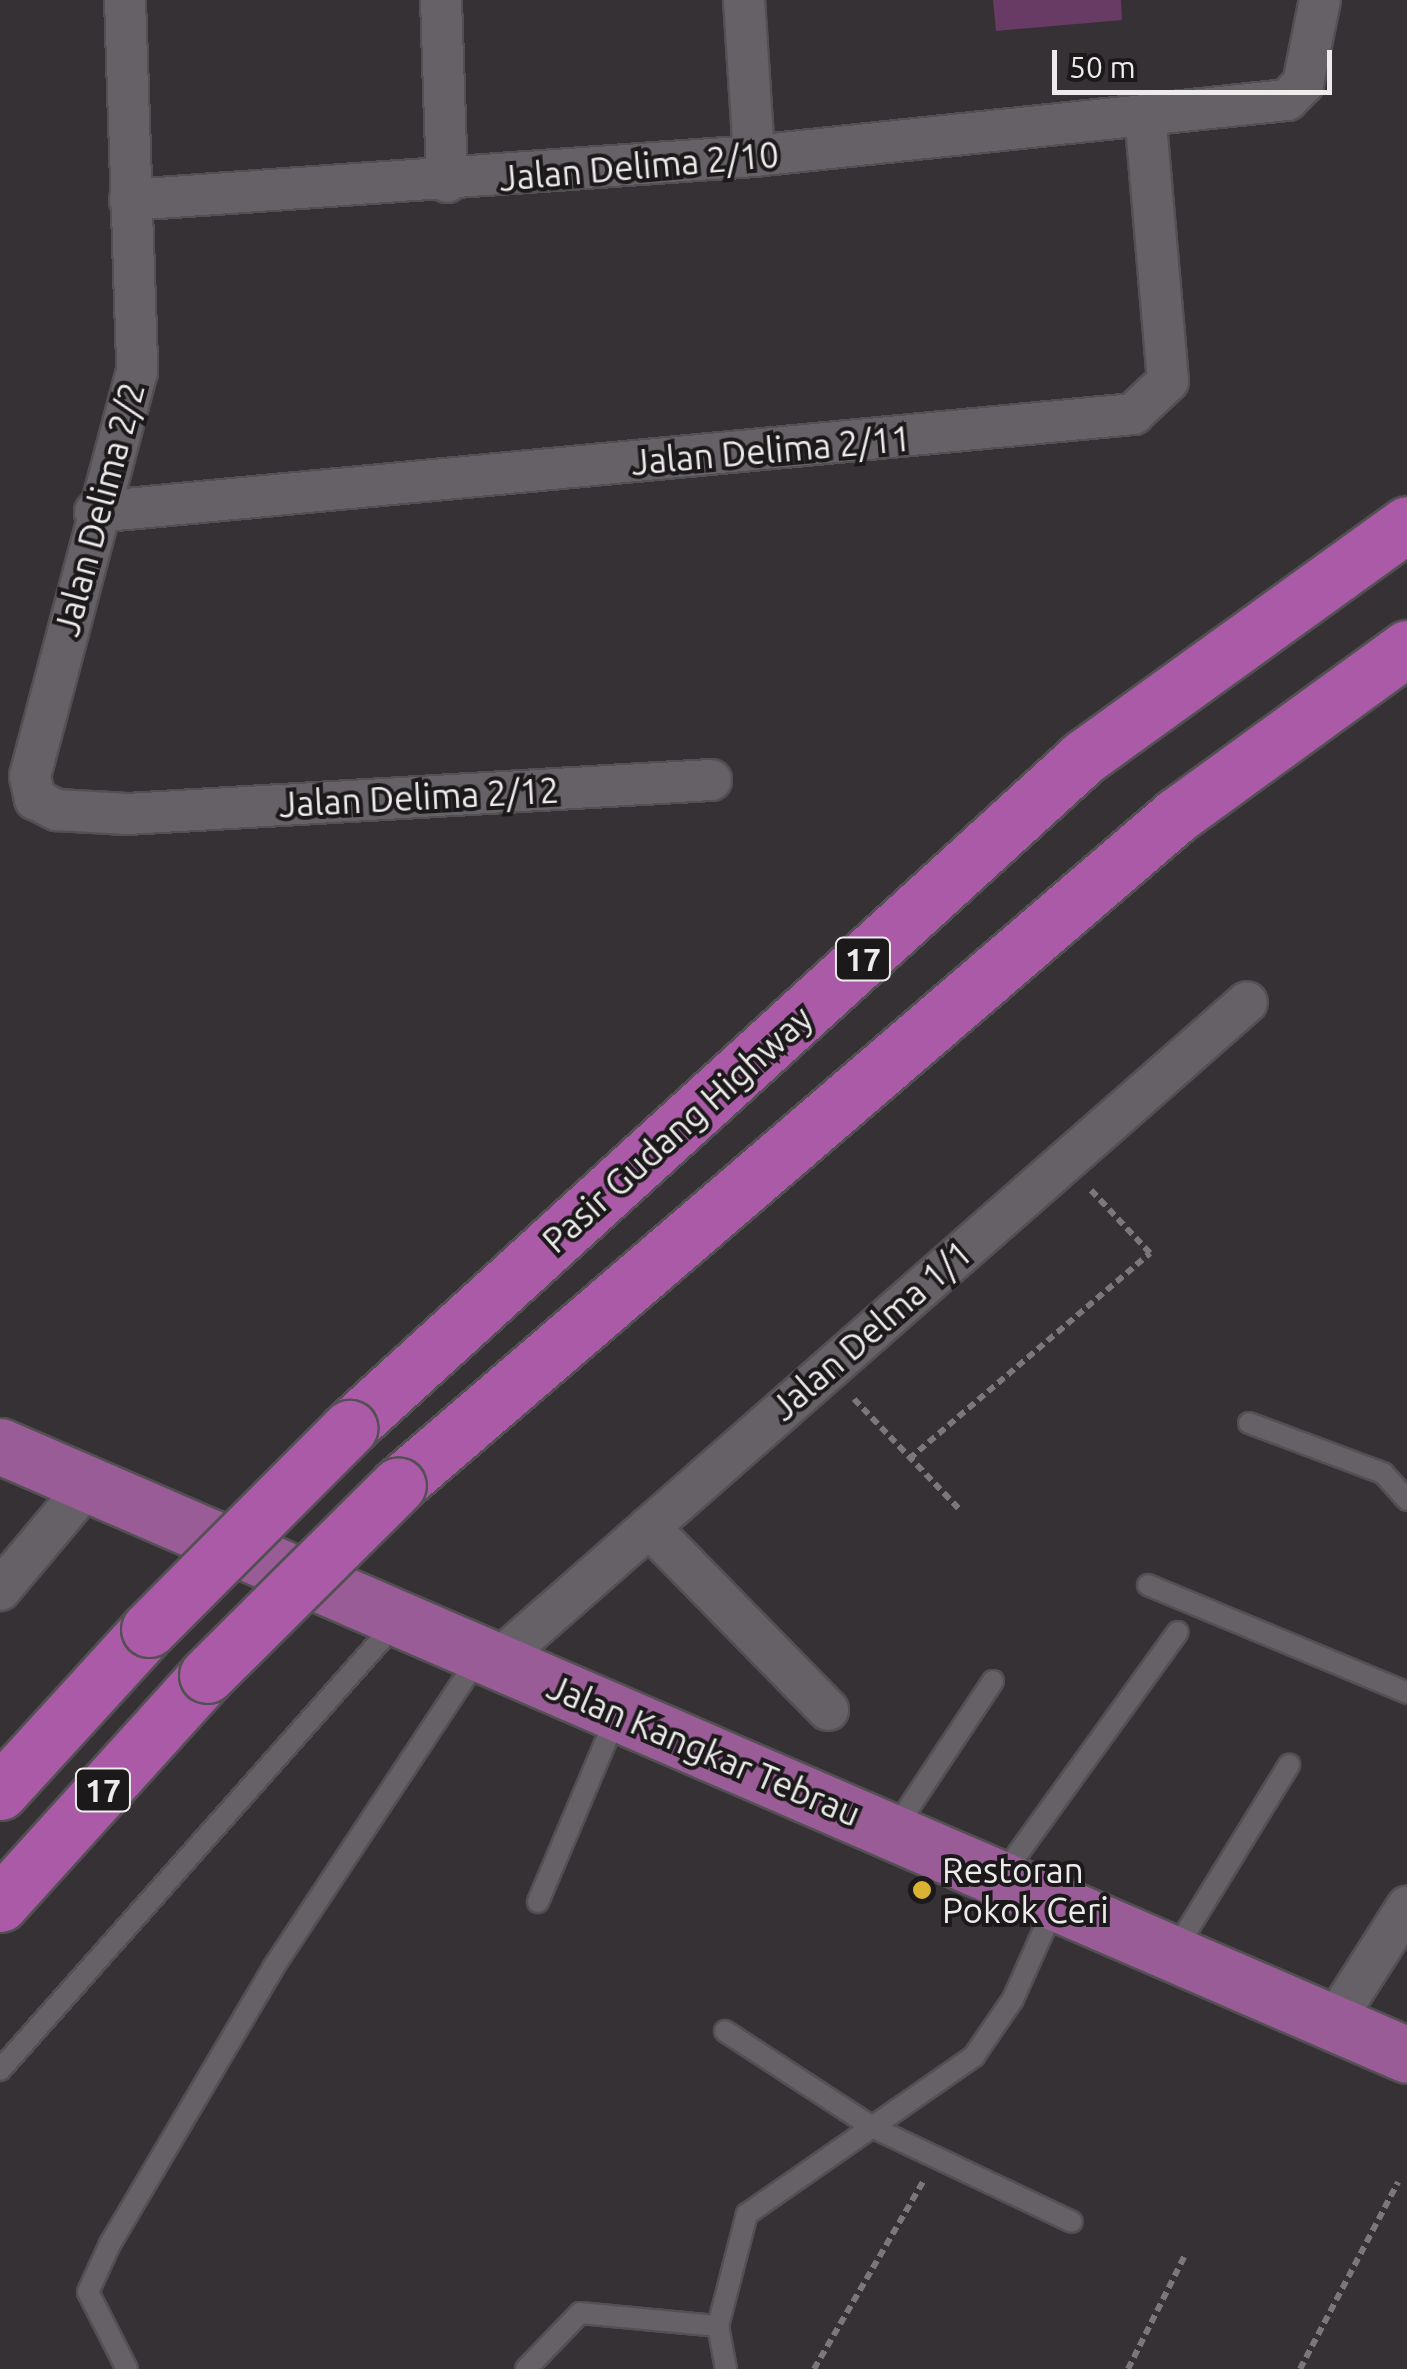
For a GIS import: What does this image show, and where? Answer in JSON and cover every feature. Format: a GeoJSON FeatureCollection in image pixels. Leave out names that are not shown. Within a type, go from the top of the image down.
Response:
{"type":"FeatureCollection","features":[{"type":"Feature","properties":{"kind":"highway","name":"Pasir Gudang Highway"},"geometry":{"type":"LineString","coordinates":[[0,1792],[149,1630],[349,1428],[1084,757],[1407,524]]}},
{"type":"Feature","properties":{"kind":"highway","name":"17"},"geometry":{"type":"LineString","coordinates":[[0,1904],[207,1675],[398,1485],[1177,815],[1407,648]]}},
{"type":"Feature","properties":{"kind":"main road","name":"Jalan Kangkar Tebrau"},"geometry":{"type":"LineString","coordinates":[[0,1446],[1407,2055]]}},
{"type":"Feature","properties":{"kind":"street","name":"Jalan Delima 2/2"},"geometry":{"type":"LineString","coordinates":[[125,0],[137,371],[95,512],[30,788],[44,807],[127,814]]}},
{"type":"Feature","properties":{"kind":"street"},"geometry":{"type":"LineString","coordinates":[[442,0],[447,182]]}},
{"type":"Feature","properties":{"kind":"street"},"geometry":{"type":"LineString","coordinates":[[744,0],[754,156]]}},
{"type":"Feature","properties":{"kind":"street","name":"Jalan Delima 2/10"},"geometry":{"type":"LineString","coordinates":[[130,200],[447,182],[754,156],[1146,115],[1297,94],[1320,0]]}},
{"type":"Feature","properties":{"kind":"street","name":"Jalan Delima 2/11"},"geometry":{"type":"LineString","coordinates":[[95,512],[1133,414],[1168,380],[1146,115]]}},
{"type":"Feature","properties":{"kind":"street","name":"Jalan Delima 2/12"},"geometry":{"type":"LineString","coordinates":[[127,814],[711,780]]}},
{"type":"Feature","properties":{"kind":"street","name":"Jalan Delma 1/1"},"geometry":{"type":"LineString","coordinates":[[489,1657],[648,1527],[1247,1002]]}},
{"type":"Feature","properties":{"kind":"street"},"geometry":{"type":"LineString","coordinates":[[0,1590],[90,1484]]}},
{"type":"Feature","properties":{"kind":"street"},"geometry":{"type":"LineString","coordinates":[[648,1527],[828,1710]]}},
{"type":"Feature","properties":{"kind":"street"},"geometry":{"type":"LineString","coordinates":[[1333,2023],[1407,1907]]}},
{"type":"Feature","properties":{"kind":"lane"},"geometry":{"type":"LineString","coordinates":[[1248,1423],[1382,1473],[1407,1500]]}},
{"type":"Feature","properties":{"kind":"lane"},"geometry":{"type":"LineString","coordinates":[[1148,1586],[1407,1692]]}},
{"type":"Feature","properties":{"kind":"lane"},"geometry":{"type":"LineString","coordinates":[[0,2070],[399,1619]]}},
{"type":"Feature","properties":{"kind":"lane"},"geometry":{"type":"LineString","coordinates":[[1000,1878],[1178,1632]]}},
{"type":"Feature","properties":{"kind":"lane"},"geometry":{"type":"LineString","coordinates":[[127,2369],[88,2292],[110,2244],[274,1968],[489,1657]]}},
{"type":"Feature","properties":{"kind":"lane"},"geometry":{"type":"LineString","coordinates":[[893,1832],[994,1681]]}},
{"type":"Feature","properties":{"kind":"lane"},"geometry":{"type":"LineString","coordinates":[[538,1902],[618,1713]]}},
{"type":"Feature","properties":{"kind":"lane"},"geometry":{"type":"LineString","coordinates":[[1172,1954],[1289,1765]]}},
{"type":"Feature","properties":{"kind":"lane"},"geometry":{"type":"LineString","coordinates":[[726,2369],[718,2326],[747,2214],[974,2056],[1013,1999],[1056,1903]]}},
{"type":"Feature","properties":{"kind":"lane"},"geometry":{"type":"LineString","coordinates":[[726,2031],[872,2127],[1072,2222]]}},
{"type":"Feature","properties":{"kind":"lane"},"geometry":{"type":"LineString","coordinates":[[526,2369],[580,2313],[718,2326]]}},
{"type":"Feature","properties":{"kind":"path"},"geometry":{"type":"LineString","coordinates":[[910,1460],[1150,1253],[1064,1162]]}},
{"type":"Feature","properties":{"kind":"path"},"geometry":{"type":"LineString","coordinates":[[826,1369],[960,1510]]}},
{"type":"Feature","properties":{"kind":"path"},"geometry":{"type":"LineString","coordinates":[[814,2369],[937,2157]]}},
{"type":"Feature","properties":{"kind":"path"},"geometry":{"type":"LineString","coordinates":[[1300,2369],[1398,2182]]}},
{"type":"Feature","properties":{"kind":"path"},"geometry":{"type":"LineString","coordinates":[[1128,2369],[1185,2255]]}},
{"type":"Feature","properties":{"kind":"shaded area"},"geometry":{"type":"Polygon","coordinates":[[[993,0],[1121,0],[1122,20],[996,31],[993,0]]]}},
{"type":"Feature","properties":{"kind":"place","name":"Restoran Pokok Ceri"},"geometry":{"type":"Point","coordinates":[922,1890]}}]}
